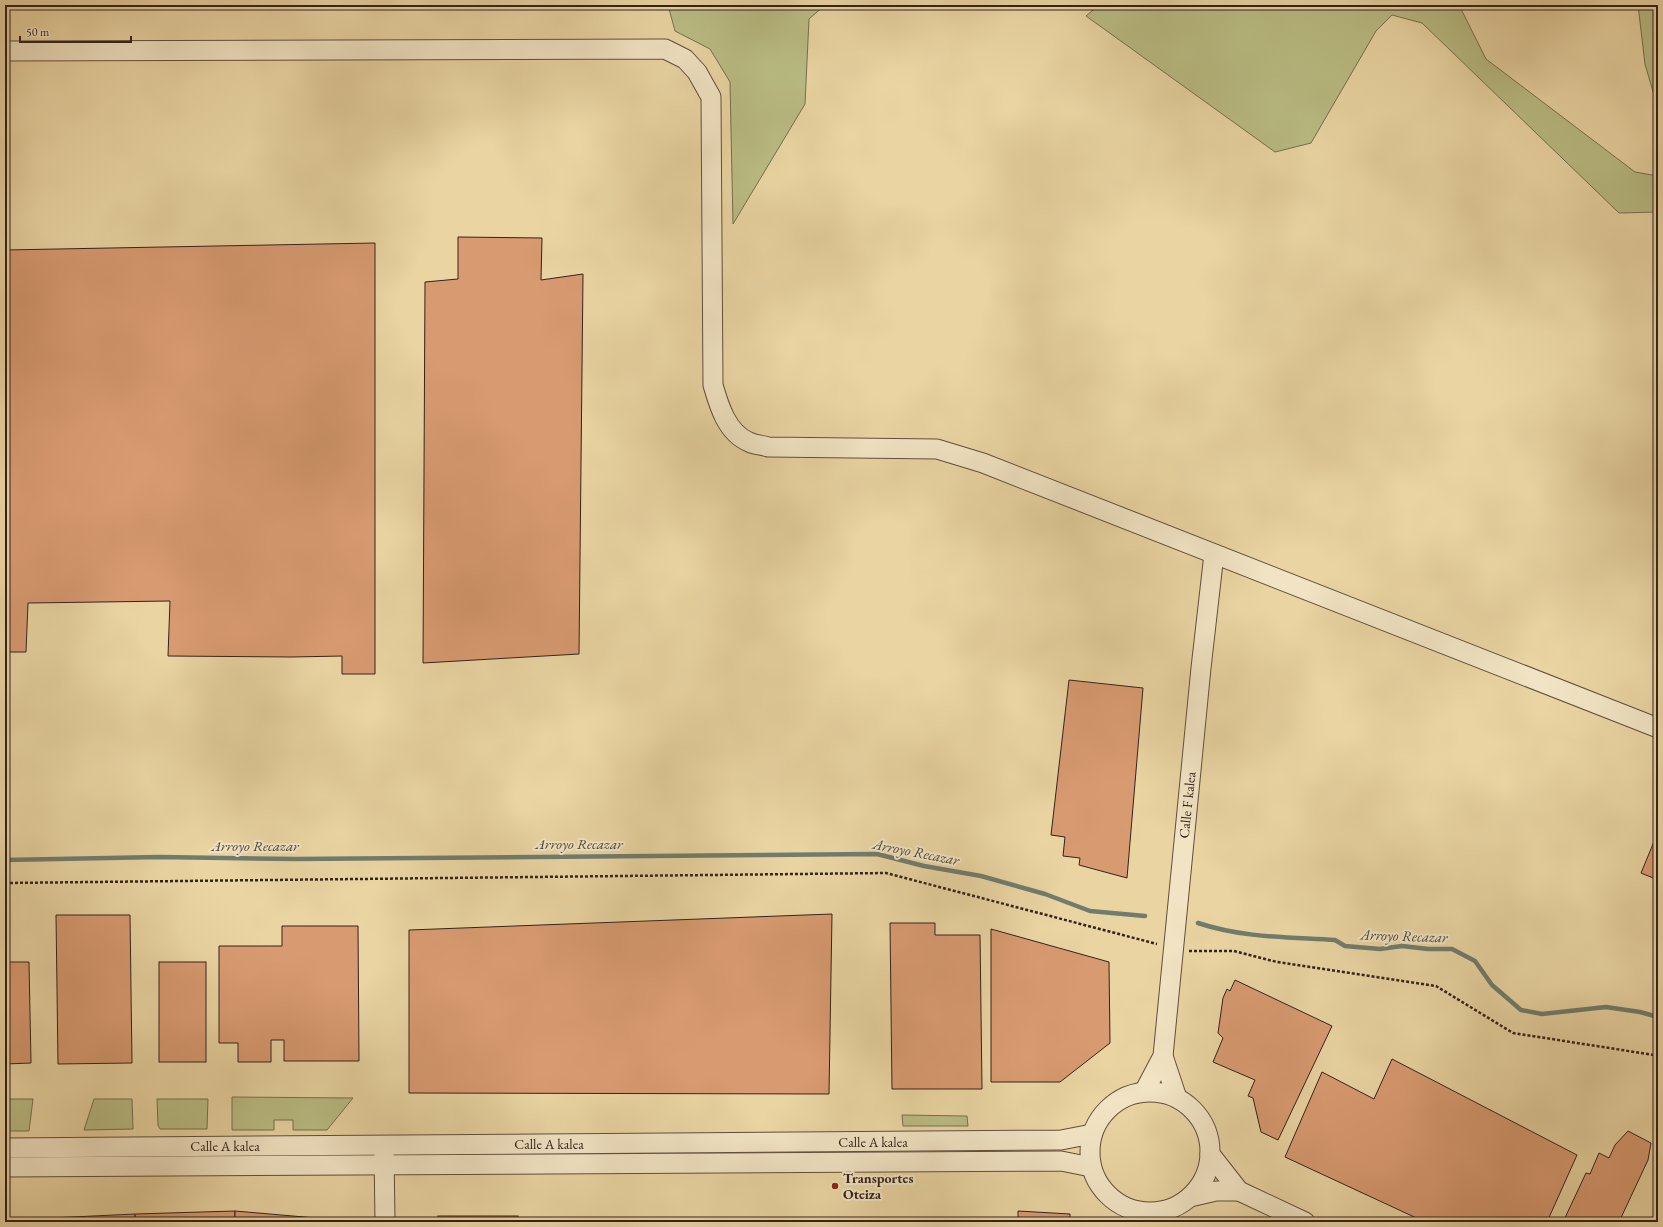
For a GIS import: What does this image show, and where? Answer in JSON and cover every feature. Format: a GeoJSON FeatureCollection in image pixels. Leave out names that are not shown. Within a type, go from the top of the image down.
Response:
{"type":"FeatureCollection","features":[{"type":"Feature","properties":{"kind":"street"},"geometry":{"type":"LineString","coordinates":[[5,51],[665,49],[685,59],[697,72],[711,96],[713,385],[721,412],[733,430],[748,442],[768,447],[937,449],[987,465],[1658,728]]}},
{"type":"Feature","properties":{"kind":"street","name":"Calle F kalea"},"geometry":{"type":"LineString","coordinates":[[1176,1098],[1163,1056],[1201,668],[1214,554]]}},
{"type":"Feature","properties":{"kind":"street","name":"Calle F kalea"},"geometry":{"type":"LineString","coordinates":[[1144,1092],[1163,1056]]}},
{"type":"Feature","properties":{"kind":"street"},"geometry":{"type":"LineString","coordinates":[[1144,1092],[1161,1093],[1176,1098],[1188,1105],[1205,1127],[1209,1140],[1210,1154],[1207,1170],[1200,1184],[1190,1197],[1156,1217],[1139,1212],[1122,1213],[1097,1182],[1091,1167],[1089,1156],[1092,1134],[1098,1121],[1106,1110],[1117,1101],[1130,1095],[1144,1092]]}},
{"type":"Feature","properties":{"kind":"street","name":"Calle A kalea"},"geometry":{"type":"LineString","coordinates":[[5,1148],[1062,1140],[1092,1134]]}},
{"type":"Feature","properties":{"kind":"street"},"geometry":{"type":"LineString","coordinates":[[384,1145],[385,1222]]}},
{"type":"Feature","properties":{"kind":"street"},"geometry":{"type":"LineString","coordinates":[[1210,1154],[1239,1191]]}},
{"type":"Feature","properties":{"kind":"street","name":"Calle A kalea"},"geometry":{"type":"LineString","coordinates":[[5,1167],[1061,1161],[1091,1167]]}},
{"type":"Feature","properties":{"kind":"street"},"geometry":{"type":"LineString","coordinates":[[1190,1197],[1216,1191],[1239,1191],[1305,1222]]}},
{"type":"Feature","properties":{"kind":"path"},"geometry":{"type":"LineString","coordinates":[[5,883],[886,873],[1155,944],[1173,945],[1187,951],[1234,951],[1277,962],[1436,986],[1512,1033],[1654,1055],[1658,1057]]}},
{"type":"Feature","properties":{"kind":"green space"},"geometry":{"type":"Polygon","coordinates":[[[668,5],[825,5],[809,19],[805,104],[733,224],[730,82],[710,49],[675,31],[668,5]]]}},
{"type":"Feature","properties":{"kind":"green space"},"geometry":{"type":"Polygon","coordinates":[[[1099,5],[1459,5],[1486,59],[1635,172],[1658,176],[1658,212],[1619,213],[1422,23],[1392,15],[1376,31],[1311,143],[1275,152],[1086,16],[1099,5]]]}},
{"type":"Feature","properties":{"kind":"green space"},"geometry":{"type":"Polygon","coordinates":[[[1638,5],[1658,5],[1658,103],[1656,102],[1645,64],[1638,5]]]}},
{"type":"Feature","properties":{"kind":"green space"},"geometry":{"type":"Polygon","coordinates":[[[232,1097],[353,1098],[327,1130],[293,1130],[293,1120],[274,1120],[274,1130],[232,1130],[232,1097]]]}},
{"type":"Feature","properties":{"kind":"green space"},"geometry":{"type":"Polygon","coordinates":[[[5,1099],[33,1099],[29,1131],[5,1131],[5,1099]]]}},
{"type":"Feature","properties":{"kind":"green space"},"geometry":{"type":"Polygon","coordinates":[[[94,1099],[132,1099],[133,1129],[84,1130],[94,1099]]]}},
{"type":"Feature","properties":{"kind":"green space"},"geometry":{"type":"Polygon","coordinates":[[[157,1099],[208,1099],[207,1129],[160,1129],[158,1125],[157,1099]]]}},
{"type":"Feature","properties":{"kind":"green space"},"geometry":{"type":"Polygon","coordinates":[[[902,1115],[967,1116],[968,1126],[903,1126],[902,1115]]]}},
{"type":"Feature","properties":{"kind":"building"},"geometry":{"type":"Polygon","coordinates":[[[458,237],[542,238],[541,280],[583,274],[579,654],[423,663],[425,282],[458,279],[458,237]]]}},
{"type":"Feature","properties":{"kind":"building"},"geometry":{"type":"Polygon","coordinates":[[[375,243],[375,674],[342,674],[342,656],[168,656],[170,601],[28,603],[26,652],[5,652],[5,250],[375,243]]]}},
{"type":"Feature","properties":{"kind":"building"},"geometry":{"type":"Polygon","coordinates":[[[1069,680],[1143,688],[1127,878],[1079,865],[1080,858],[1063,856],[1065,837],[1051,835],[1069,680]]]}},
{"type":"Feature","properties":{"kind":"building"},"geometry":{"type":"Polygon","coordinates":[[[1658,832],[1658,880],[1641,873],[1658,832]]]}},
{"type":"Feature","properties":{"kind":"building"},"geometry":{"type":"Polygon","coordinates":[[[832,914],[829,1094],[409,1093],[409,930],[832,914]]]}},
{"type":"Feature","properties":{"kind":"building"},"geometry":{"type":"Polygon","coordinates":[[[56,915],[130,915],[132,1063],[58,1064],[56,915]]]}},
{"type":"Feature","properties":{"kind":"building"},"geometry":{"type":"Polygon","coordinates":[[[890,923],[935,923],[935,935],[980,935],[982,1089],[892,1089],[890,923]]]}},
{"type":"Feature","properties":{"kind":"building"},"geometry":{"type":"Polygon","coordinates":[[[282,926],[358,926],[359,1061],[284,1061],[284,1040],[271,1040],[271,1062],[238,1062],[238,1043],[219,1043],[219,946],[282,946],[282,926]]]}},
{"type":"Feature","properties":{"kind":"building"},"geometry":{"type":"Polygon","coordinates":[[[991,929],[1109,962],[1110,1043],[1060,1082],[991,1082],[991,929]]]}},
{"type":"Feature","properties":{"kind":"building"},"geometry":{"type":"Polygon","coordinates":[[[5,962],[29,962],[31,1063],[5,1064],[5,962]]]}},
{"type":"Feature","properties":{"kind":"building"},"geometry":{"type":"Polygon","coordinates":[[[159,962],[206,962],[206,1062],[159,1062],[159,962]]]}},
{"type":"Feature","properties":{"kind":"building"},"geometry":{"type":"Polygon","coordinates":[[[1235,980],[1332,1026],[1278,1140],[1261,1132],[1253,1098],[1248,1096],[1255,1080],[1213,1062],[1223,1038],[1218,1033],[1223,998],[1227,989],[1230,991],[1235,980]]]}},
{"type":"Feature","properties":{"kind":"building"},"geometry":{"type":"Polygon","coordinates":[[[1392,1059],[1577,1155],[1547,1222],[1425,1222],[1285,1157],[1322,1072],[1374,1099],[1392,1059]]]}},
{"type":"Feature","properties":{"kind":"building"},"geometry":{"type":"Polygon","coordinates":[[[1628,1131],[1651,1143],[1648,1160],[1619,1222],[1563,1222],[1586,1173],[1590,1174],[1599,1153],[1609,1158],[1615,1145],[1628,1131]]]}},
{"type":"Feature","properties":{"kind":"building"},"geometry":{"type":"Polygon","coordinates":[[[235,1211],[235,1222],[135,1222],[135,1214],[235,1211]]]}},
{"type":"Feature","properties":{"kind":"building"},"geometry":{"type":"Polygon","coordinates":[[[235,1211],[339,1220],[339,1222],[235,1222],[235,1211]]]}},
{"type":"Feature","properties":{"kind":"building"},"geometry":{"type":"Polygon","coordinates":[[[1018,1211],[1070,1214],[1070,1222],[1018,1222],[1018,1211]]]}},
{"type":"Feature","properties":{"kind":"building"},"geometry":{"type":"Polygon","coordinates":[[[135,1214],[134,1222],[29,1222],[30,1219],[135,1214]]]}},
{"type":"Feature","properties":{"kind":"building"},"geometry":{"type":"Polygon","coordinates":[[[438,1216],[518,1216],[518,1222],[438,1222],[438,1216]]]}},
{"type":"Feature","properties":{"kind":"building"},"geometry":{"type":"Polygon","coordinates":[[[697,1218],[697,1222],[583,1222],[583,1220],[697,1218]]]}},
{"type":"Feature","properties":{"kind":"building"},"geometry":{"type":"Polygon","coordinates":[[[725,1218],[832,1218],[832,1222],[725,1222],[725,1218]]]}},
{"type":"Feature","properties":{"kind":"building"},"geometry":{"type":"Polygon","coordinates":[[[5,1219],[30,1219],[29,1222],[5,1222],[5,1219]]]}},
{"type":"Feature","properties":{"kind":"waterway","name":"Arroyo Recazar"},"geometry":{"type":"LineString","coordinates":[[5,860],[159,857],[296,859],[877,854],[924,866],[981,876],[1045,894],[1090,911],[1145,916]]}},
{"type":"Feature","properties":{"kind":"waterway","name":"Arroyo Recazar"},"geometry":{"type":"LineString","coordinates":[[1198,923],[1232,932],[1335,940],[1345,946],[1380,949],[1402,946],[1428,949],[1452,949],[1475,961],[1492,985],[1521,1010],[1542,1014],[1606,1007],[1640,1012],[1658,1017]]}},
{"type":"Feature","properties":{"kind":"place","name":"Transportes Oteiza"},"geometry":{"type":"Point","coordinates":[835,1186]}}]}
